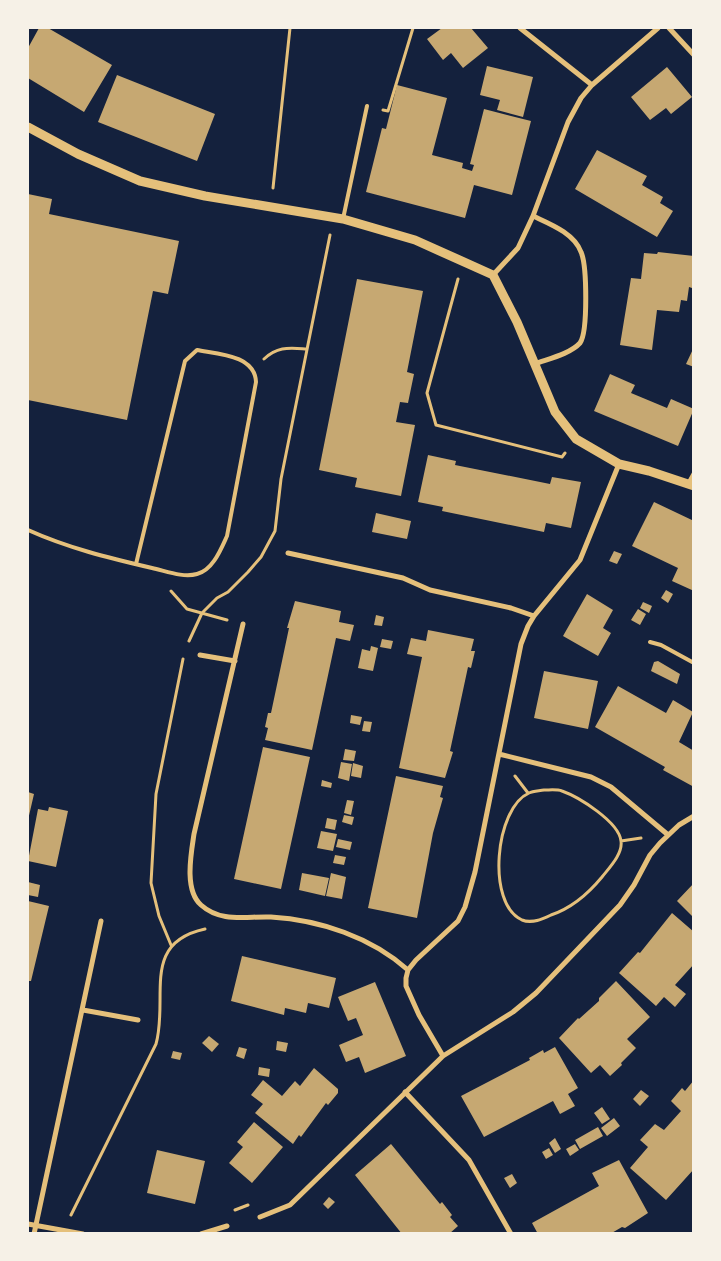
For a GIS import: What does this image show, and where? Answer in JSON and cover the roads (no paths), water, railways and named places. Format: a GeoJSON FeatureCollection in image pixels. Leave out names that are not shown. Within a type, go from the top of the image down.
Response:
{"type":"FeatureCollection","features":[{"type":"Feature","properties":{"kind":"street"},"geometry":{"type":"LineString","coordinates":[[520,28],[592,85]]}},
{"type":"Feature","properties":{"kind":"street"},"geometry":{"type":"LineString","coordinates":[[493,275],[518,248],[533,216],[568,122],[581,98],[592,85],[658,28]]}},
{"type":"Feature","properties":{"kind":"street"},"geometry":{"type":"LineString","coordinates":[[669,28],[694,55]]}},
{"type":"Feature","properties":{"kind":"street"},"geometry":{"type":"LineString","coordinates":[[28,126],[78,154],[140,181],[205,196],[338,218],[415,240],[493,275],[517,322],[555,412],[576,439],[619,464],[691,485],[694,474]]}},
{"type":"Feature","properties":{"kind":"street"},"geometry":{"type":"LineString","coordinates":[[533,216],[554,225],[572,239],[582,252],[586,295],[585,331],[581,342],[574,348],[535,364]]}},
{"type":"Feature","properties":{"kind":"street"},"geometry":{"type":"LineString","coordinates":[[443,1056],[418,1015],[406,986],[408,970],[458,921],[465,907],[475,872],[522,644],[528,626],[580,560],[619,464]]}},
{"type":"Feature","properties":{"kind":"street"},"geometry":{"type":"LineString","coordinates":[[288,553],[404,578],[430,590],[511,608],[534,616]]}},
{"type":"Feature","properties":{"kind":"street"},"geometry":{"type":"LineString","coordinates":[[243,624],[193,843],[189,869],[193,887],[200,904],[219,916],[234,918],[271,917],[302,921],[353,935],[392,957],[408,970]]}},
{"type":"Feature","properties":{"kind":"street"},"geometry":{"type":"LineString","coordinates":[[200,655],[235,661]]}},
{"type":"Feature","properties":{"kind":"street"},"geometry":{"type":"LineString","coordinates":[[500,754],[591,777],[611,788],[667,834]]}},
{"type":"Feature","properties":{"kind":"street"},"geometry":{"type":"LineString","coordinates":[[260,1217],[290,1205],[443,1056],[513,1012],[536,994],[620,904],[634,885],[650,855],[667,834],[694,816]]}},
{"type":"Feature","properties":{"kind":"street"},"geometry":{"type":"LineString","coordinates":[[34,1234],[101,921]]}},
{"type":"Feature","properties":{"kind":"street"},"geometry":{"type":"LineString","coordinates":[[83,1010],[138,1020]]}},
{"type":"Feature","properties":{"kind":"street"},"geometry":{"type":"LineString","coordinates":[[405,1092],[469,1160],[511,1234]]}},
{"type":"Feature","properties":{"kind":"street"},"geometry":{"type":"LineString","coordinates":[[28,1224],[83,1234]]}},
{"type":"Feature","properties":{"kind":"street"},"geometry":{"type":"LineString","coordinates":[[201,1234],[227,1226]]}},
{"type":"Feature","properties":{"kind":"lane"},"geometry":{"type":"LineString","coordinates":[[338,218],[367,106]]}},
{"type":"Feature","properties":{"kind":"lane"},"geometry":{"type":"LineString","coordinates":[[28,530],[88,554],[186,575],[200,574],[218,557],[227,536],[256,382],[253,368],[247,362],[223,354],[197,350],[185,361],[136,564]]}},
{"type":"Feature","properties":{"kind":"lane"},"geometry":{"type":"LineString","coordinates":[[650,642],[661,645],[694,663]]}}]}
